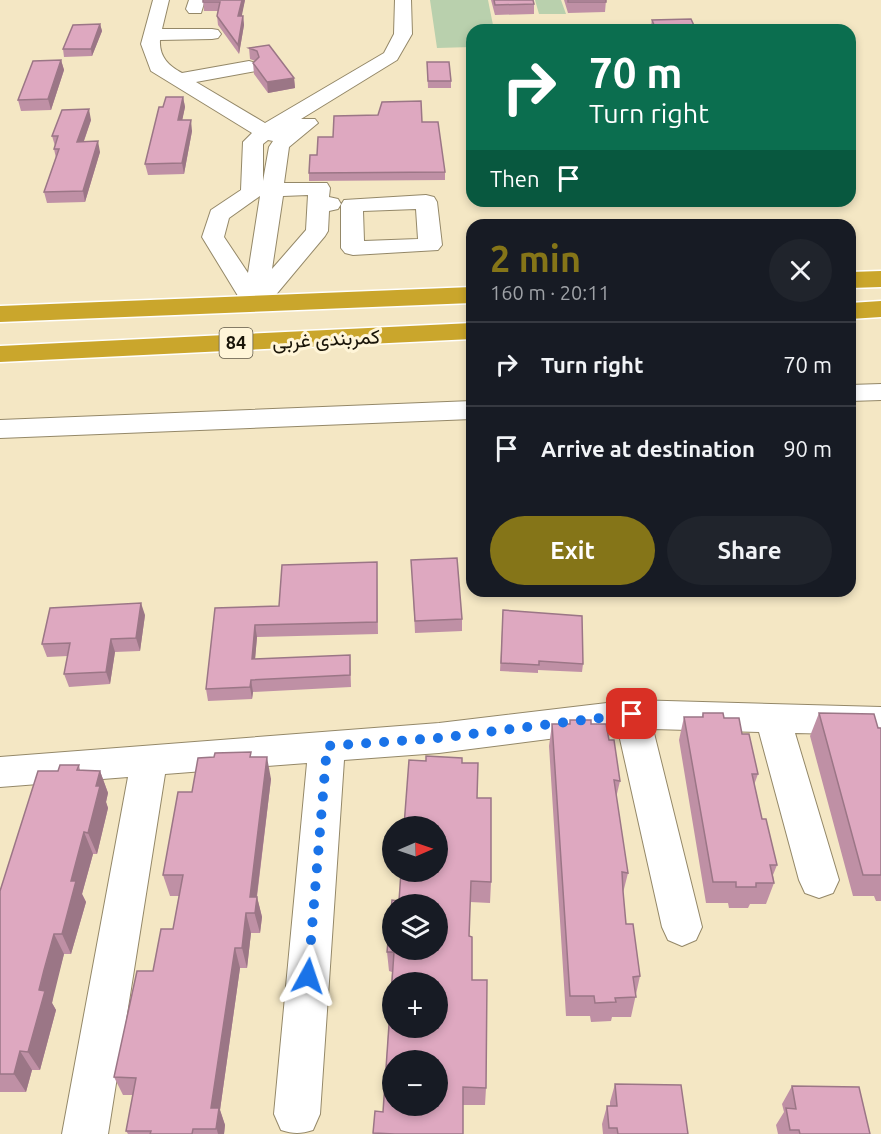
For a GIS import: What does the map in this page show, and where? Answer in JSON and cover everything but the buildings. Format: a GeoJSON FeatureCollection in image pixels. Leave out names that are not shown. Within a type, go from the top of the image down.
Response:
{"type":"FeatureCollection","features":[{"type":"Feature","properties":{"kind":"highway"},"geometry":{"type":"LineString","coordinates":[[856,280],[881,279]]}},
{"type":"Feature","properties":{"kind":"highway","name":"کمربندی غربی"},"geometry":{"type":"LineString","coordinates":[[0,314],[466,295]]}},
{"type":"Feature","properties":{"kind":"highway"},"geometry":{"type":"LineString","coordinates":[[856,311],[881,309]]}},
{"type":"Feature","properties":{"kind":"highway","name":"کمربندی غربی"},"geometry":{"type":"LineString","coordinates":[[0,354],[466,331]]}},
{"type":"Feature","properties":{"kind":"street"},"geometry":{"type":"LineString","coordinates":[[161,0],[150,44],[158,67],[275,135],[279,147],[261,190],[255,304]]}},
{"type":"Feature","properties":{"kind":"street"},"geometry":{"type":"LineString","coordinates":[[275,135],[391,56],[404,34],[403,0]]}},
{"type":"Feature","properties":{"kind":"street"},"geometry":{"type":"LineString","coordinates":[[417,0],[421,44]]}},
{"type":"Feature","properties":{"kind":"street"},"geometry":{"type":"LineString","coordinates":[[152,35],[212,34]]}},
{"type":"Feature","properties":{"kind":"street"},"geometry":{"type":"LineString","coordinates":[[275,135],[409,62]]}},
{"type":"Feature","properties":{"kind":"street"},"geometry":{"type":"LineString","coordinates":[[177,80],[249,67]]}},
{"type":"Feature","properties":{"kind":"street"},"geometry":{"type":"LineString","coordinates":[[319,188],[317,231],[255,304],[213,237],[219,215],[261,190],[319,188]]}},
{"type":"Feature","properties":{"kind":"street"},"geometry":{"type":"LineString","coordinates":[[318,205],[352,205]]}},
{"type":"Feature","properties":{"kind":"street"},"geometry":{"type":"LineString","coordinates":[[856,393],[881,392]]}},
{"type":"Feature","properties":{"kind":"street"},"geometry":{"type":"LineString","coordinates":[[856,404],[881,403]]}},
{"type":"Feature","properties":{"kind":"street"},"geometry":{"type":"LineString","coordinates":[[0,429],[466,410]]}},
{"type":"Feature","properties":{"kind":"street"},"geometry":{"type":"LineString","coordinates":[[0,439],[466,420]]}},
{"type":"Feature","properties":{"kind":"street"},"geometry":{"type":"LineString","coordinates":[[632,714],[682,927]]}},
{"type":"Feature","properties":{"kind":"street"},"geometry":{"type":"LineString","coordinates":[[1,776],[149,760],[439,738],[632,714],[881,721]]}},
{"type":"Feature","properties":{"kind":"street"},"geometry":{"type":"LineString","coordinates":[[773,718],[819,880]]}},
{"type":"Feature","properties":{"kind":"street"},"geometry":{"type":"LineString","coordinates":[[297,1114],[327,746]]}},
{"type":"Feature","properties":{"kind":"street"},"geometry":{"type":"LineString","coordinates":[[85,1134],[149,760]]}},
{"type":"Feature","properties":{"kind":"green space"},"geometry":{"type":"Polygon","coordinates":[[[430,0],[488,0],[493,24],[466,24],[466,47],[437,48],[430,0]]]}},
{"type":"Feature","properties":{"kind":"green space"},"geometry":{"type":"Polygon","coordinates":[[[535,0],[561,0],[566,14],[539,14],[535,0]]]}},
{"type":"Feature","properties":{"kind":"route"},"geometry":{"type":"LineString","coordinates":[[308,976],[327,746],[439,738],[632,714]]}}]}
